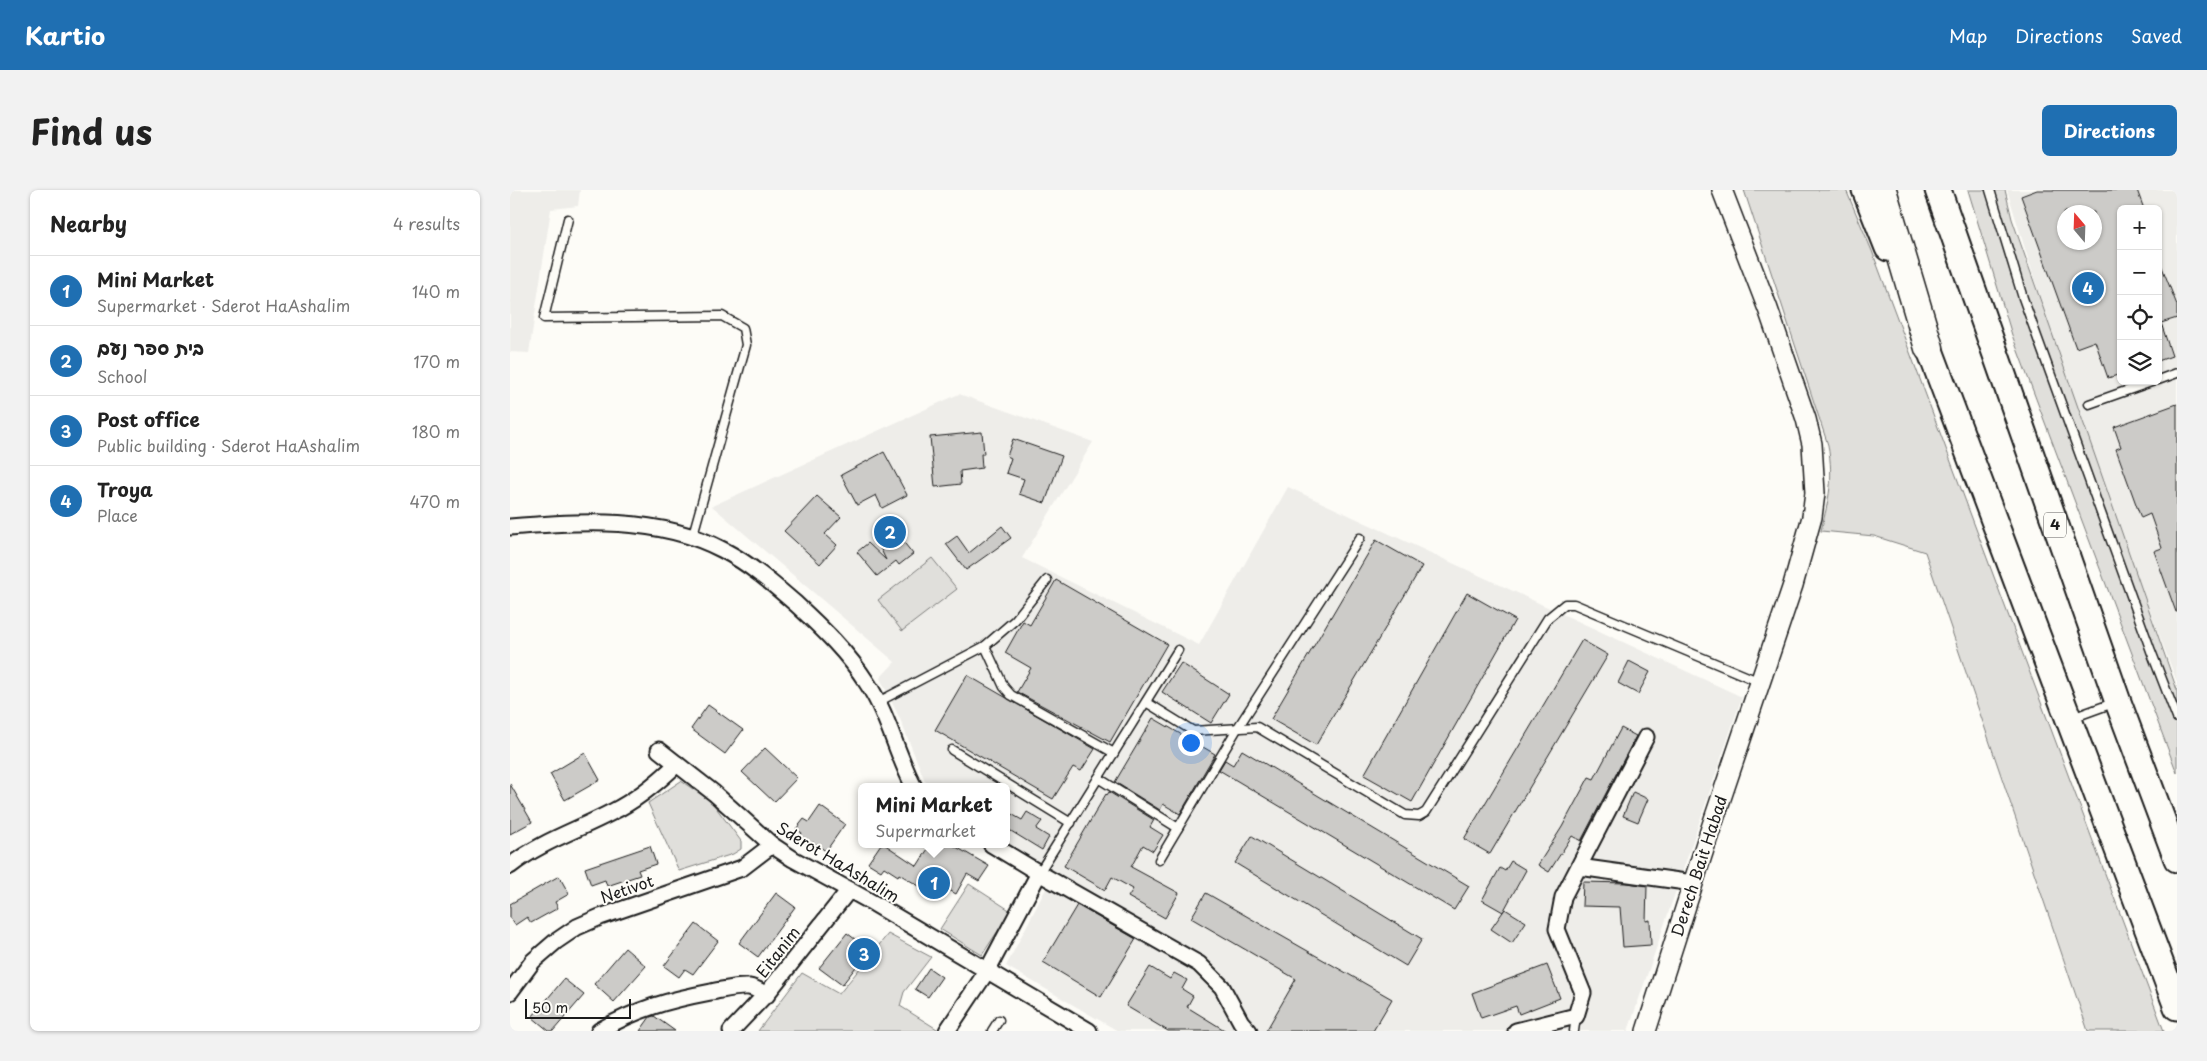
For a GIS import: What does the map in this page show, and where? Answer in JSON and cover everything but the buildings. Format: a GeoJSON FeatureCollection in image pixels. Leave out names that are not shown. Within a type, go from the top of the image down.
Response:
{"type":"FeatureCollection","features":[{"type":"Feature","properties":{"kind":"highway"},"geometry":{"type":"LineString","coordinates":[[1865,190],[1930,348],[2177,1007]]}},
{"type":"Feature","properties":{"kind":"highway"},"geometry":{"type":"LineString","coordinates":[[1882,190],[1930,348]]}},
{"type":"Feature","properties":{"kind":"highway","name":"4"},"geometry":{"type":"LineString","coordinates":[[1938,190],[2118,702],[2177,859]]}},
{"type":"Feature","properties":{"kind":"street","name":"Derech Bait Habad"},"geometry":{"type":"LineString","coordinates":[[1646,1031],[1693,883],[1804,550],[1812,517],[1815,470],[1812,444],[1794,383],[1722,190]]}},
{"type":"Feature","properties":{"kind":"street"},"geometry":{"type":"LineString","coordinates":[[510,527],[570,522],[612,523],[645,527],[692,538],[722,550],[752,568],[781,591],[841,649],[868,684],[878,702],[899,756],[912,783]]}},
{"type":"Feature","properties":{"kind":"street"},"geometry":{"type":"LineString","coordinates":[[1516,1031],[1575,1024],[1584,993],[1557,929],[1563,898],[1646,736]]}},
{"type":"Feature","properties":{"kind":"street","name":"Sderot HaAshalim"},"geometry":{"type":"LineString","coordinates":[[659,750],[714,793],[772,845],[793,859],[1089,1031]]}},
{"type":"Feature","properties":{"kind":"street"},"geometry":{"type":"LineString","coordinates":[[510,866],[555,839],[637,798],[677,764]]}},
{"type":"Feature","properties":{"kind":"street","name":"Netivot"},"geometry":{"type":"LineString","coordinates":[[510,992],[533,961],[555,942],[577,928],[600,917],[742,868],[772,845]]}},
{"type":"Feature","properties":{"kind":"street"},"geometry":{"type":"LineString","coordinates":[[998,848],[1039,874],[1199,964],[1222,987],[1241,1022],[1249,1031]]}},
{"type":"Feature","properties":{"kind":"street"},"geometry":{"type":"LineString","coordinates":[[1579,867],[1693,883]]}},
{"type":"Feature","properties":{"kind":"street"},"geometry":{"type":"LineString","coordinates":[[950,1030],[987,971],[1039,874]]}},
{"type":"Feature","properties":{"kind":"street","name":"Eitanim"},"geometry":{"type":"LineString","coordinates":[[731,1031],[767,995],[849,890]]}},
{"type":"Feature","properties":{"kind":"street"},"geometry":{"type":"LineString","coordinates":[[599,1031],[620,1018],[645,1007],[675,999],[738,987],[756,989],[767,995]]}},
{"type":"Feature","properties":{"kind":"lane"},"geometry":{"type":"LineString","coordinates":[[1990,190],[2024,298],[2177,718]]}},
{"type":"Feature","properties":{"kind":"lane"},"geometry":{"type":"LineString","coordinates":[[568,220],[544,318],[722,316],[743,328],[746,345],[692,538]]}},
{"type":"Feature","properties":{"kind":"lane"},"geometry":{"type":"LineString","coordinates":[[2162,379],[2177,373]]}},
{"type":"Feature","properties":{"kind":"lane"},"geometry":{"type":"LineString","coordinates":[[2089,404],[2143,385]]}},
{"type":"Feature","properties":{"kind":"lane"},"geometry":{"type":"LineString","coordinates":[[1159,860],[1237,728],[1360,538]]}},
{"type":"Feature","properties":{"kind":"lane"},"geometry":{"type":"LineString","coordinates":[[878,702],[985,646],[1014,620],[1047,580]]}},
{"type":"Feature","properties":{"kind":"lane"},"geometry":{"type":"LineString","coordinates":[[1146,702],[1193,731],[1257,727],[1405,815],[1419,816],[1426,812],[1548,618],[1565,604],[1574,604],[1760,682]]}},
{"type":"Feature","properties":{"kind":"lane"},"geometry":{"type":"LineString","coordinates":[[985,646],[1004,687],[1011,695],[1114,753]]}},
{"type":"Feature","properties":{"kind":"lane"},"geometry":{"type":"LineString","coordinates":[[1039,874],[1178,650]]}},
{"type":"Feature","properties":{"kind":"lane"},"geometry":{"type":"LineString","coordinates":[[2068,719],[2118,702]]}},
{"type":"Feature","properties":{"kind":"lane"},"geometry":{"type":"LineString","coordinates":[[952,750],[1005,783]]}},
{"type":"Feature","properties":{"kind":"lane"},"geometry":{"type":"LineString","coordinates":[[1098,778],[1178,828]]}},
{"type":"Feature","properties":{"kind":"lane"},"geometry":{"type":"LineString","coordinates":[[1010,786],[1070,823]]}},
{"type":"Feature","properties":{"kind":"lane"},"geometry":{"type":"LineString","coordinates":[[992,1031],[999,1020]]}},
{"type":"Feature","properties":{"kind":"shaded area"},"geometry":{"type":"Polygon","coordinates":[[[510,190],[580,190],[578,206],[551,209],[529,353],[510,352],[510,190]]]}},
{"type":"Feature","properties":{"kind":"shaded area"},"geometry":{"type":"Polygon","coordinates":[[[1744,190],[1846,190],[1872,251],[2164,1031],[2088,1031],[1925,552],[1874,536],[1821,531],[1831,479],[1828,445],[1744,190]]]}},
{"type":"Feature","properties":{"kind":"shaded area"},"geometry":{"type":"Polygon","coordinates":[[[1968,190],[2005,190],[2012,219],[2177,690],[2177,773],[2012,335],[1968,190]]]}},
{"type":"Feature","properties":{"kind":"shaded area"},"geometry":{"type":"Polygon","coordinates":[[[2007,190],[2177,190],[2177,682],[2077,418],[2007,190]]]}},
{"type":"Feature","properties":{"kind":"shaded area"},"geometry":{"type":"Polygon","coordinates":[[[959,394],[1093,442],[1022,558],[1199,645],[1288,487],[1742,697],[1628,1031],[1118,1031],[1006,966],[1054,873],[1010,844],[1010,783],[927,783],[900,719],[880,678],[895,662],[712,506],[959,394]]]}},
{"type":"Feature","properties":{"kind":"shaded area"},"geometry":{"type":"Polygon","coordinates":[[[932,558],[957,589],[902,631],[878,600],[932,558]]]}},
{"type":"Feature","properties":{"kind":"shaded area"},"geometry":{"type":"Polygon","coordinates":[[[681,781],[711,801],[741,841],[741,849],[733,854],[679,871],[648,803],[681,781]]]}},
{"type":"Feature","properties":{"kind":"shaded area"},"geometry":{"type":"Polygon","coordinates":[[[969,884],[1011,911],[982,955],[940,929],[969,884]]]}},
{"type":"Feature","properties":{"kind":"shaded area"},"geometry":{"type":"Polygon","coordinates":[[[888,934],[931,957],[904,992],[900,1006],[937,1029],[936,1031],[758,1031],[802,973],[839,994],[888,934]]]}},
{"type":"Feature","properties":{"kind":"place","name":"Troya"},"geometry":{"type":"Point","coordinates":[2088,288]}},
{"type":"Feature","properties":{"kind":"place","name":"בית ספר נעם"},"geometry":{"type":"Point","coordinates":[890,532]}},
{"type":"Feature","properties":{"kind":"place","name":"Mini Market"},"geometry":{"type":"Point","coordinates":[934,883]}},
{"type":"Feature","properties":{"kind":"place","name":"Post office"},"geometry":{"type":"Point","coordinates":[864,954]}}]}
